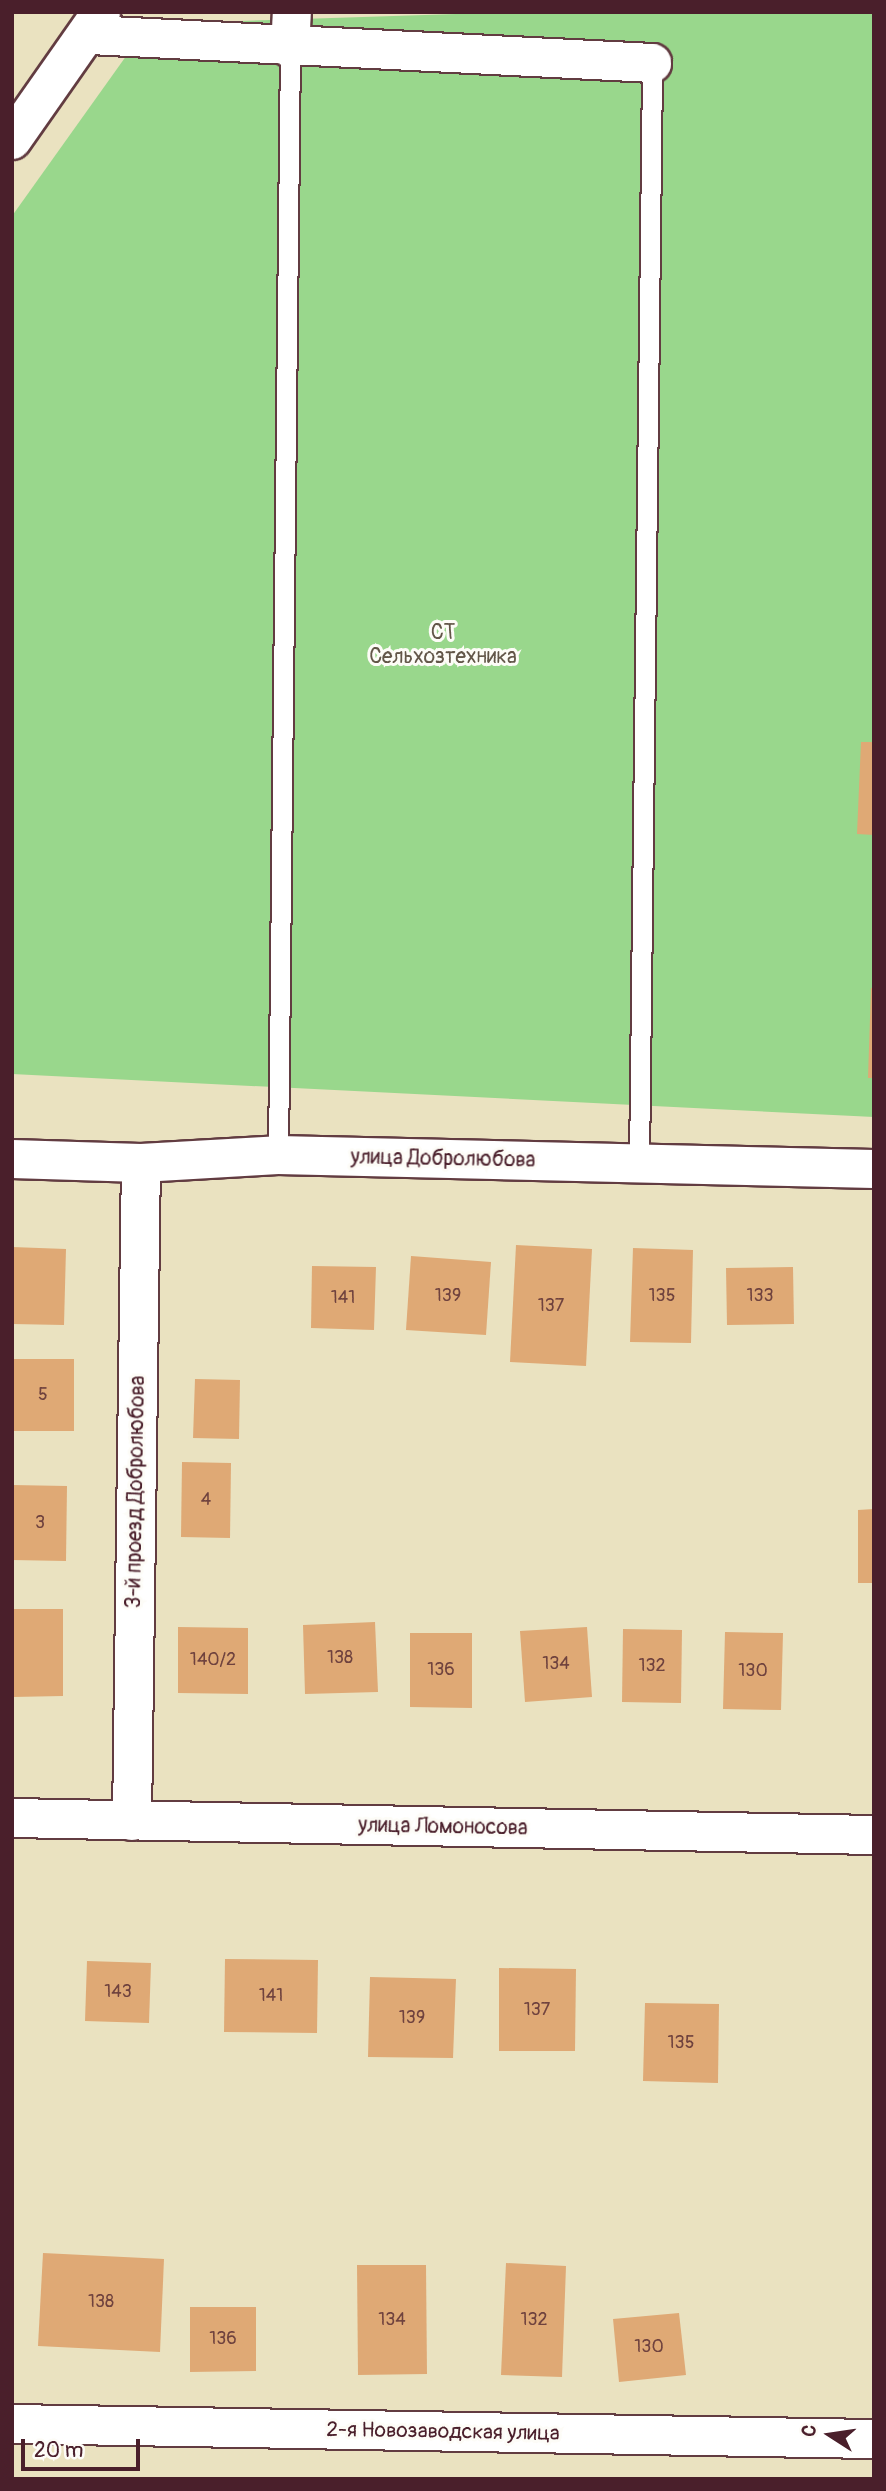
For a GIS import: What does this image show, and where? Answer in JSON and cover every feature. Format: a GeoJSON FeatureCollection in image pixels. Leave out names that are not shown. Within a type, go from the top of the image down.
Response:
{"type":"FeatureCollection","features":[{"type":"Feature","properties":{"kind":"street"},"geometry":{"type":"LineString","coordinates":[[12,140],[96,24],[291,30],[652,63]]}},
{"type":"Feature","properties":{"kind":"street","name":"улица Добролюбова"},"geometry":{"type":"LineString","coordinates":[[12,1159],[141,1163],[278,1156],[874,1169]]}},
{"type":"Feature","properties":{"kind":"street","name":"3-й проезд Добролюбова"},"geometry":{"type":"LineString","coordinates":[[132,1821],[141,1163]]}},
{"type":"Feature","properties":{"kind":"street","name":"улица Ломоносова"},"geometry":{"type":"LineString","coordinates":[[12,1818],[874,1835]]}},
{"type":"Feature","properties":{"kind":"street","name":"2-я Новозаводская улица"},"geometry":{"type":"LineString","coordinates":[[12,2424],[874,2439]]}},
{"type":"Feature","properties":{"kind":"lane"},"geometry":{"type":"LineString","coordinates":[[278,1156],[291,30]]}},
{"type":"Feature","properties":{"kind":"lane"},"geometry":{"type":"LineString","coordinates":[[639,1164],[652,63]]}},
{"type":"Feature","properties":{"kind":"green space","name":"СТ Сельхозтехника"},"geometry":{"type":"Polygon","coordinates":[[[519,12],[874,12],[874,1117],[12,1074],[12,216],[149,24],[519,12]]]}},
{"type":"Feature","properties":{"kind":"building"},"geometry":{"type":"Polygon","coordinates":[[[861,742],[874,742],[874,835],[857,834],[861,742]]]}},
{"type":"Feature","properties":{"kind":"building"},"geometry":{"type":"Polygon","coordinates":[[[871,988],[874,988],[874,1078],[868,1078],[871,988]]]}},
{"type":"Feature","properties":{"kind":"building"},"geometry":{"type":"Polygon","coordinates":[[[516,1245],[592,1249],[586,1366],[510,1362],[516,1245]]]}},
{"type":"Feature","properties":{"kind":"building"},"geometry":{"type":"Polygon","coordinates":[[[12,1247],[66,1249],[64,1325],[12,1324],[12,1247]]]}},
{"type":"Feature","properties":{"kind":"building"},"geometry":{"type":"Polygon","coordinates":[[[633,1248],[693,1250],[691,1343],[630,1342],[633,1248]]]}},
{"type":"Feature","properties":{"kind":"building"},"geometry":{"type":"Polygon","coordinates":[[[411,1256],[491,1262],[486,1335],[406,1330],[411,1256]]]}},
{"type":"Feature","properties":{"kind":"building"},"geometry":{"type":"Polygon","coordinates":[[[312,1266],[376,1267],[374,1330],[311,1328],[312,1266]]]}},
{"type":"Feature","properties":{"kind":"building"},"geometry":{"type":"Polygon","coordinates":[[[793,1267],[794,1324],[727,1325],[726,1268],[793,1267]]]}},
{"type":"Feature","properties":{"kind":"building"},"geometry":{"type":"Polygon","coordinates":[[[12,1359],[74,1359],[74,1431],[12,1431],[12,1359]]]}},
{"type":"Feature","properties":{"kind":"building"},"geometry":{"type":"Polygon","coordinates":[[[195,1379],[240,1380],[239,1439],[193,1438],[195,1379]]]}},
{"type":"Feature","properties":{"kind":"building"},"geometry":{"type":"Polygon","coordinates":[[[182,1462],[231,1463],[230,1538],[181,1537],[182,1462]]]}},
{"type":"Feature","properties":{"kind":"building"},"geometry":{"type":"Polygon","coordinates":[[[12,1485],[67,1486],[66,1561],[12,1560],[12,1485]]]}},
{"type":"Feature","properties":{"kind":"building"},"geometry":{"type":"Polygon","coordinates":[[[874,1509],[874,1583],[858,1583],[858,1510],[874,1509]]]}},
{"type":"Feature","properties":{"kind":"building"},"geometry":{"type":"Polygon","coordinates":[[[12,1609],[63,1609],[63,1696],[12,1697],[12,1609]]]}},
{"type":"Feature","properties":{"kind":"building"},"geometry":{"type":"Polygon","coordinates":[[[375,1622],[378,1692],[305,1694],[303,1625],[375,1622]]]}},
{"type":"Feature","properties":{"kind":"building"},"geometry":{"type":"Polygon","coordinates":[[[178,1627],[248,1628],[248,1694],[178,1693],[178,1627]]]}},
{"type":"Feature","properties":{"kind":"building"},"geometry":{"type":"Polygon","coordinates":[[[587,1627],[592,1697],[525,1702],[520,1631],[587,1627]]]}},
{"type":"Feature","properties":{"kind":"building"},"geometry":{"type":"Polygon","coordinates":[[[623,1629],[682,1630],[681,1703],[622,1702],[623,1629]]]}},
{"type":"Feature","properties":{"kind":"building"},"geometry":{"type":"Polygon","coordinates":[[[725,1632],[783,1633],[781,1710],[723,1709],[725,1632]]]}},
{"type":"Feature","properties":{"kind":"building"},"geometry":{"type":"Polygon","coordinates":[[[410,1633],[472,1633],[472,1708],[410,1707],[410,1633]]]}},
{"type":"Feature","properties":{"kind":"building"},"geometry":{"type":"Polygon","coordinates":[[[225,1959],[318,1960],[317,2033],[224,2032],[225,1959]]]}},
{"type":"Feature","properties":{"kind":"building"},"geometry":{"type":"Polygon","coordinates":[[[87,1961],[151,1963],[149,2023],[85,2021],[87,1961]]]}},
{"type":"Feature","properties":{"kind":"building"},"geometry":{"type":"Polygon","coordinates":[[[499,1968],[576,1969],[575,2051],[499,2051],[499,1968]]]}},
{"type":"Feature","properties":{"kind":"building"},"geometry":{"type":"Polygon","coordinates":[[[370,1977],[456,1979],[453,2058],[368,2057],[370,1977]]]}},
{"type":"Feature","properties":{"kind":"building"},"geometry":{"type":"Polygon","coordinates":[[[645,2003],[719,2004],[718,2083],[643,2081],[645,2003]]]}},
{"type":"Feature","properties":{"kind":"building"},"geometry":{"type":"Polygon","coordinates":[[[43,2253],[164,2259],[160,2352],[38,2346],[43,2253]]]}},
{"type":"Feature","properties":{"kind":"building"},"geometry":{"type":"Polygon","coordinates":[[[506,2263],[566,2266],[562,2377],[501,2375],[506,2263]]]}},
{"type":"Feature","properties":{"kind":"building"},"geometry":{"type":"Polygon","coordinates":[[[357,2265],[426,2265],[427,2374],[358,2375],[357,2265]]]}},
{"type":"Feature","properties":{"kind":"building"},"geometry":{"type":"Polygon","coordinates":[[[190,2307],[256,2307],[256,2371],[190,2372],[190,2307]]]}},
{"type":"Feature","properties":{"kind":"building"},"geometry":{"type":"Polygon","coordinates":[[[679,2313],[686,2375],[619,2382],[613,2319],[679,2313]]]}}]}
